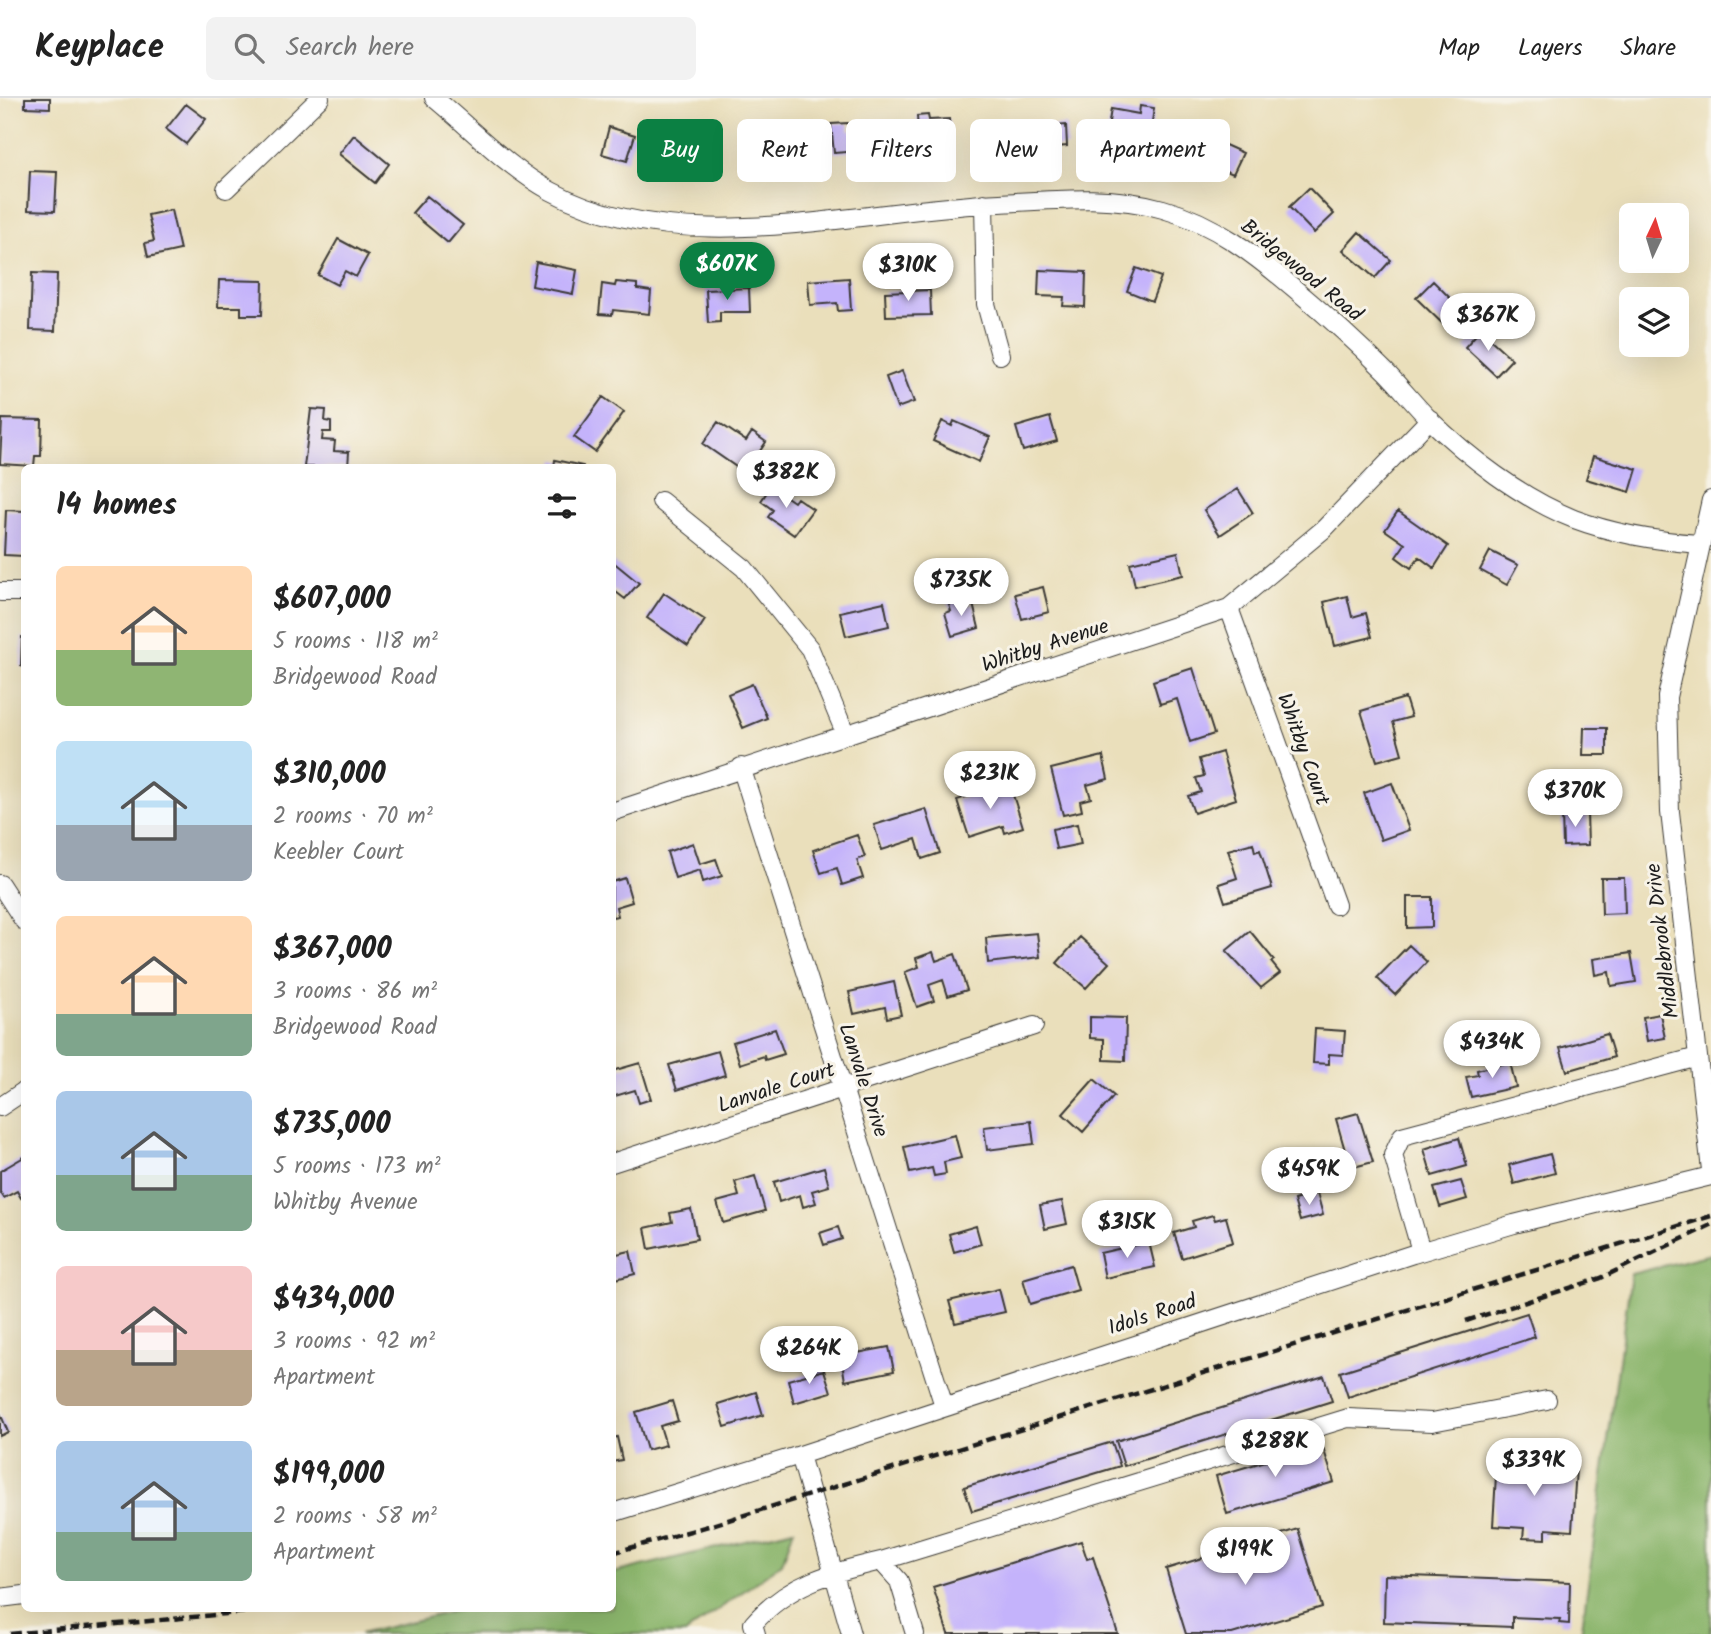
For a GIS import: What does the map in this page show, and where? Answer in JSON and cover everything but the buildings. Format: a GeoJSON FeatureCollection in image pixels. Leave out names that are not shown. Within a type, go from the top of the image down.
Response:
{"type":"FeatureCollection","features":[{"type":"Feature","properties":{"kind":"street"},"geometry":{"type":"LineString","coordinates":[[226,189],[320,98]]}},
{"type":"Feature","properties":{"kind":"street","name":"Bridgewood Road"},"geometry":{"type":"LineString","coordinates":[[434,98],[525,174],[549,190],[609,215],[645,224],[717,228],[984,203],[1109,200],[1166,209],[1200,223],[1256,256],[1386,371],[1430,419],[1508,482],[1572,518],[1663,541],[1699,544]]}},
{"type":"Feature","properties":{"kind":"street"},"geometry":{"type":"LineString","coordinates":[[984,203],[986,304],[1000,355]]}},
{"type":"Feature","properties":{"kind":"street","name":"Whitby Avenue"},"geometry":{"type":"LineString","coordinates":[[616,811],[1229,608],[1324,529],[1430,419]]}},
{"type":"Feature","properties":{"kind":"street","name":"Middlebrook Drive"},"geometry":{"type":"LineString","coordinates":[[1711,500],[1699,544],[1667,697],[1670,812],[1711,1170]]}},
{"type":"Feature","properties":{"kind":"street"},"geometry":{"type":"LineString","coordinates":[[662,501],[744,568],[810,649],[846,735]]}},
{"type":"Feature","properties":{"kind":"street"},"geometry":{"type":"LineString","coordinates":[[0,592],[21,592]]}},
{"type":"Feature","properties":{"kind":"street","name":"Whitby Court"},"geometry":{"type":"LineString","coordinates":[[1229,608],[1336,905]]}},
{"type":"Feature","properties":{"kind":"street","name":"Lanvale Drive"},"geometry":{"type":"LineString","coordinates":[[741,768],[944,1406]]}},
{"type":"Feature","properties":{"kind":"street"},"geometry":{"type":"LineString","coordinates":[[0,884],[21,916]]}},
{"type":"Feature","properties":{"kind":"street","name":"Lanvale Court"},"geometry":{"type":"LineString","coordinates":[[616,1162],[1034,1027]]}},
{"type":"Feature","properties":{"kind":"street"},"geometry":{"type":"LineString","coordinates":[[1422,1251],[1394,1150],[1402,1136],[1698,1057]]}},
{"type":"Feature","properties":{"kind":"street"},"geometry":{"type":"LineString","coordinates":[[0,1107],[21,1093]]}},
{"type":"Feature","properties":{"kind":"street","name":"Idols Road"},"geometry":{"type":"LineString","coordinates":[[616,1512],[800,1455],[1422,1251],[1514,1224],[1711,1176]]}},
{"type":"Feature","properties":{"kind":"street"},"geometry":{"type":"LineString","coordinates":[[756,1634],[753,1624],[766,1609],[814,1578],[881,1561],[1348,1418],[1432,1422],[1547,1400]]}},
{"type":"Feature","properties":{"kind":"street"},"geometry":{"type":"LineString","coordinates":[[800,1455],[851,1634]]}},
{"type":"Feature","properties":{"kind":"street"},"geometry":{"type":"LineString","coordinates":[[881,1561],[899,1581],[915,1634]]}},
{"type":"Feature","properties":{"kind":"street"},"geometry":{"type":"LineString","coordinates":[[0,1598],[21,1595]]}},
{"type":"Feature","properties":{"kind":"green space"},"geometry":{"type":"Polygon","coordinates":[[[1711,1254],[1711,1634],[1581,1634],[1631,1274],[1711,1254]]]}},
{"type":"Feature","properties":{"kind":"green space"},"geometry":{"type":"Polygon","coordinates":[[[794,1529],[782,1563],[685,1634],[360,1634],[451,1612],[616,1612],[616,1572],[794,1529]]]}},
{"type":"Feature","properties":{"kind":"railway"},"geometry":{"type":"LineString","coordinates":[[616,1552],[712,1525],[1711,1216]]}},
{"type":"Feature","properties":{"kind":"railway"},"geometry":{"type":"LineString","coordinates":[[1466,1321],[1601,1278],[1711,1225]]}},
{"type":"Feature","properties":{"kind":"railway"},"geometry":{"type":"LineString","coordinates":[[10,1634],[247,1612]]}}]}
